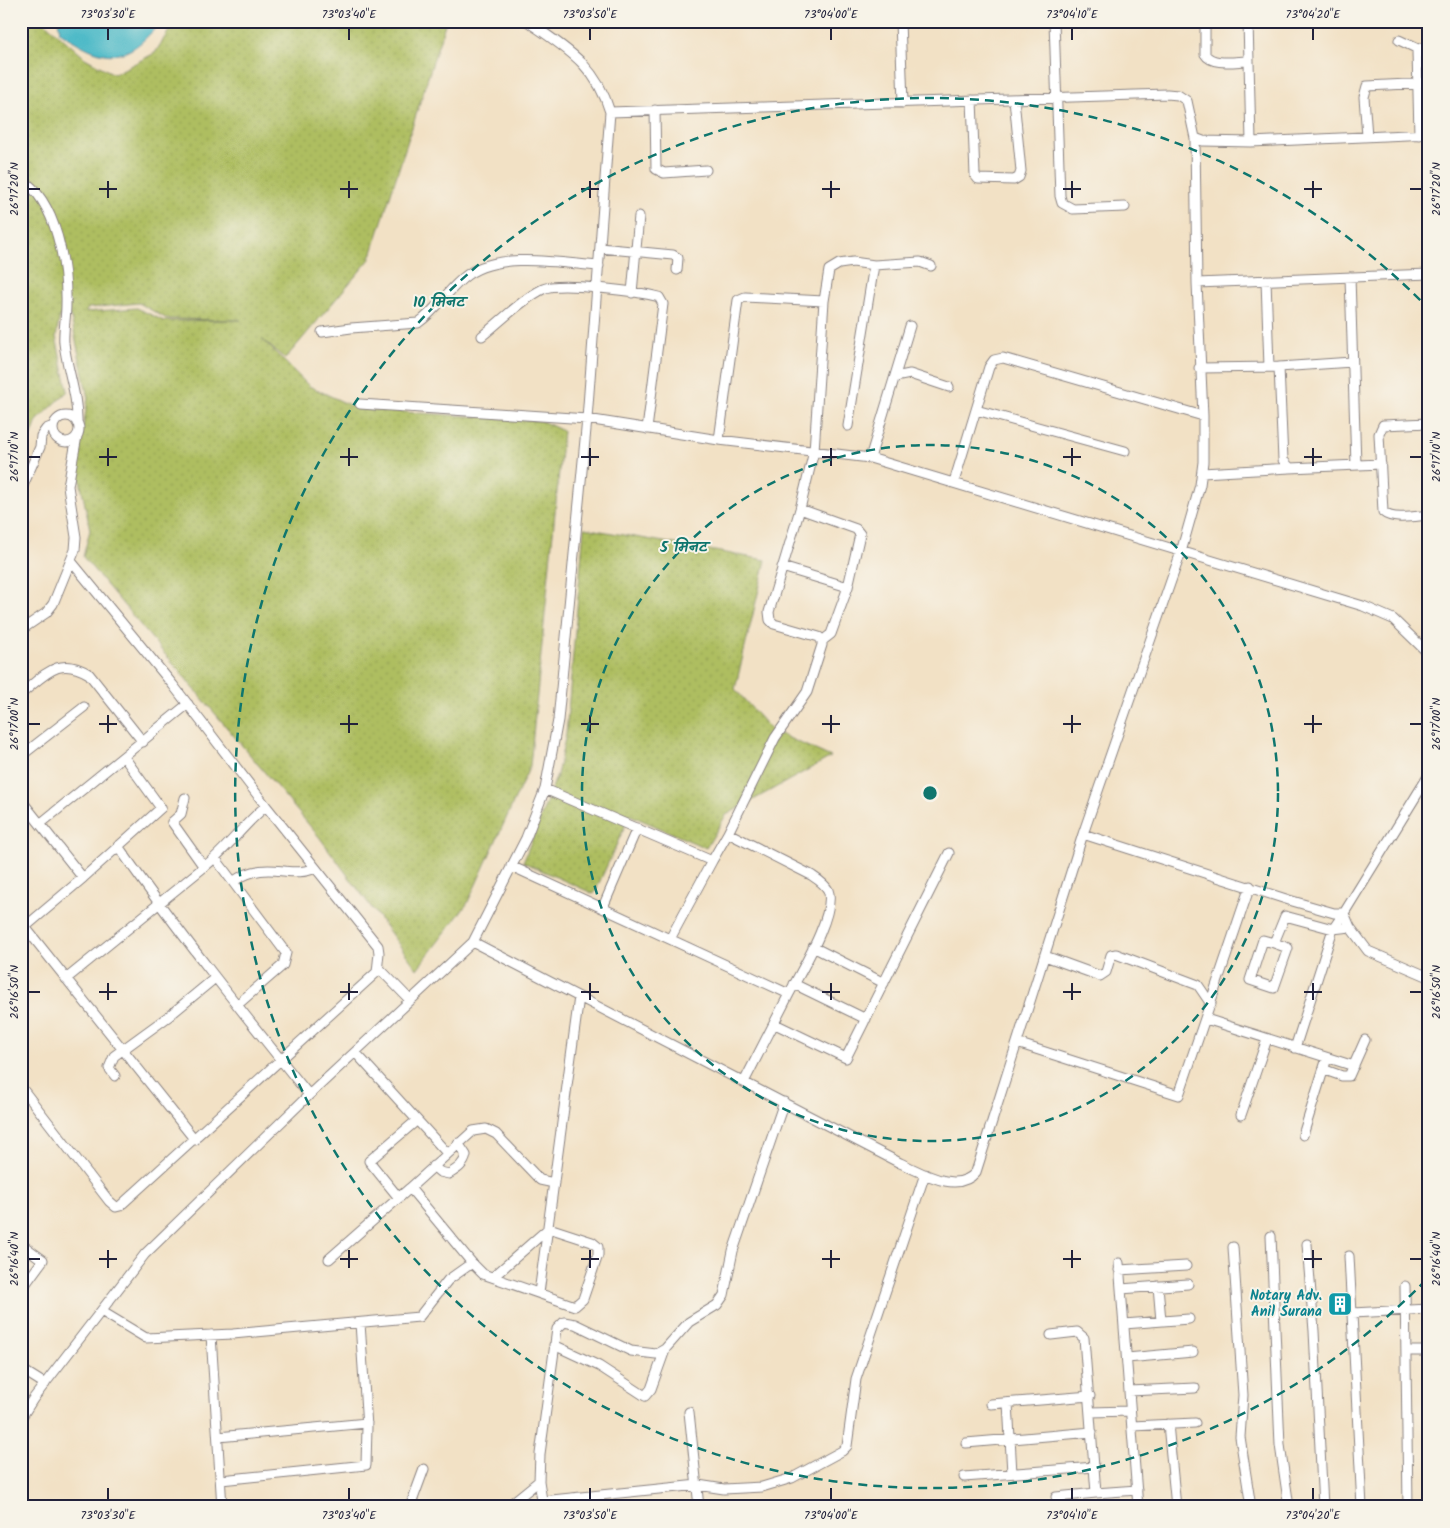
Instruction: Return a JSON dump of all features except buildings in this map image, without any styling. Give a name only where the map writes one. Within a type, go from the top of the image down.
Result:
[{"type":"street","points":[[21,23],[25,21]]},
{"type":"street","points":[[21,1418],[145,1254],[354,1052],[473,942],[526,838],[545,789],[558,720],[587,419],[610,112],[605,95],[580,58],[527,21]]},
{"type":"street","points":[[900,21],[903,103]]},
{"type":"street","points":[[1054,21],[1060,196],[1062,203],[1066,207],[1073,209],[1125,206]]},
{"type":"street","points":[[1205,21],[1205,54],[1208,59],[1214,61],[1249,61]]},
{"type":"street","points":[[1248,21],[1251,142]]},
{"type":"street","points":[[1399,40],[1418,49],[1429,48]]},
{"type":"street","points":[[1195,138],[1203,141],[1251,142],[1424,134],[1418,83],[1418,49]]},
{"type":"street","points":[[1366,136],[1364,97],[1366,86],[1429,83]]},
{"type":"street","points":[[473,942],[924,1174],[955,1183],[966,1181],[976,1172],[1083,834],[1181,552],[1202,473],[1203,416],[1199,368],[1195,138],[1187,101],[1178,95],[610,112]]},
{"type":"street","points":[[972,100],[976,175],[978,179],[1014,180],[1019,177],[1020,171],[1014,99]]},
{"type":"street","points":[[655,110],[656,169],[664,172],[706,170]]},
{"type":"street","points":[[21,179],[33,189],[48,212],[63,261],[66,299],[64,341],[77,409],[77,436],[68,491],[76,537],[71,561],[53,604],[46,613],[21,630]]},
{"type":"street","points":[[632,293],[639,216]]},
{"type":"street","points":[[600,248],[636,250],[676,256],[678,261],[677,270]]},
{"type":"street","points":[[322,332],[418,323],[466,276],[485,266],[504,261],[598,266]]},
{"type":"street","points":[[822,641],[819,637],[774,624],[770,620],[772,599],[800,509],[814,451],[824,301],[829,270],[835,266],[853,262],[874,265],[920,262],[931,266]]},
{"type":"street","points":[[848,426],[874,265]]},
{"type":"street","points":[[1197,283],[1429,274]]},
{"type":"street","points":[[1350,277],[1356,465]]},
{"type":"street","points":[[1266,280],[1283,460],[1290,468]]},
{"type":"street","points":[[482,336],[544,288],[552,286],[597,288],[659,297],[663,304],[648,429]]},
{"type":"street","points":[[719,440],[738,300],[745,297],[824,301]]},
{"type":"street","points":[[870,458],[910,326]]},
{"type":"street","points":[[954,482],[988,367],[994,360],[1003,358],[1203,416]]},
{"type":"street","points":[[1199,368],[1274,367],[1352,362]]},
{"type":"street","points":[[895,377],[910,374],[949,387]]},
{"type":"street","points":[[21,490],[40,447],[43,432],[53,426],[56,420],[62,416],[74,401]]},
{"type":"street","points":[[360,404],[587,419],[719,440],[870,458],[1380,612],[1407,630],[1429,654]]},
{"type":"street","points":[[976,410],[1125,451]]},
{"type":"street","points":[[62,416],[69,416],[77,422]]},
{"type":"street","points":[[1429,422],[1383,425],[1379,434],[1383,512],[1387,515],[1395,516],[1429,515]]},
{"type":"street","points":[[53,426],[56,438]]},
{"type":"street","points":[[66,442],[77,436]]},
{"type":"street","points":[[56,438],[66,442],[72,458]]},
{"type":"street","points":[[40,447],[56,438]]},
{"type":"street","points":[[1202,473],[1381,464]]},
{"type":"street","points":[[670,939],[728,833],[775,738],[807,692],[822,641],[831,634],[848,587],[860,534],[856,529],[800,509]]},
{"type":"street","points":[[21,1088],[109,1201],[116,1207],[120,1206],[374,977],[378,967],[378,946],[266,806],[188,704],[71,561]]},
{"type":"street","points":[[782,567],[848,587]]},
{"type":"street","points":[[21,694],[56,667],[71,665],[80,668],[89,674],[143,742]]},
{"type":"street","points":[[40,824],[188,704]]},
{"type":"street","points":[[21,756],[84,707]]},
{"type":"street","points":[[124,757],[204,867]]},
{"type":"street","points":[[1295,1048],[1333,928],[1429,775]]},
{"type":"street","points":[[545,789],[712,861]]},
{"type":"street","points":[[172,822],[181,814],[185,798]]},
{"type":"street","points":[[21,800],[83,878]]},
{"type":"street","points":[[66,979],[215,858],[240,829],[266,806]]},
{"type":"street","points":[[161,808],[83,878],[23,925],[195,1140]]},
{"type":"street","points":[[602,907],[637,828]]},
{"type":"street","points":[[728,833],[811,874],[822,883],[830,899],[826,915],[813,947],[744,1082]]},
{"type":"street","points":[[1083,834],[1289,900],[1344,913]]},
{"type":"street","points":[[118,846],[215,978],[309,1095]]},
{"type":"street","points":[[775,1024],[846,1058],[949,853]]},
{"type":"street","points":[[215,858],[286,953],[283,965],[237,1005]]},
{"type":"street","points":[[512,866],[789,994]]},
{"type":"street","points":[[234,881],[248,873],[261,869],[308,871],[315,868]]},
{"type":"street","points":[[1017,1043],[1179,1094],[1250,886]]},
{"type":"street","points":[[1274,943],[1289,900]]},
{"type":"street","points":[[1344,913],[1350,927],[1368,951],[1429,977]]},
{"type":"street","points":[[1285,916],[1333,928],[1350,927]]},
{"type":"street","points":[[1263,940],[1274,943],[1288,948],[1274,988],[1250,980],[1263,940]]},
{"type":"street","points":[[813,947],[884,983]]},
{"type":"street","points":[[1045,956],[1100,976],[1106,972],[1110,956],[1114,954],[1198,984],[1211,1004]]},
{"type":"street","points":[[378,967],[410,1000]]},
{"type":"street","points":[[115,1076],[109,1070],[109,1065],[114,1056],[169,1016],[215,978]]},
{"type":"street","points":[[794,984],[866,1019]]},
{"type":"street","points":[[539,1292],[579,997]]},
{"type":"street","points":[[1206,1019],[1354,1066]]},
{"type":"street","points":[[21,1023],[21,1028]]},
{"type":"street","points":[[1241,1115],[1266,1038]]},
{"type":"street","points":[[1325,1070],[1346,1076],[1350,1074],[1365,1040]]},
{"type":"street","points":[[354,1052],[447,1153]]},
{"type":"street","points":[[1303,1135],[1328,1058]]},
{"type":"street","points":[[784,1102],[733,1251],[724,1295],[713,1308],[685,1326],[665,1349],[656,1354],[631,1351],[569,1322],[560,1325],[554,1345],[539,1481],[543,1504],[698,1485],[738,1489],[776,1484],[812,1468],[842,1451],[847,1446],[856,1379],[924,1174]]},
{"type":"street","points":[[399,1198],[369,1161],[416,1121]]},
{"type":"street","points":[[329,1259],[473,1131],[486,1129],[496,1134],[540,1180],[554,1183]]},
{"type":"street","points":[[433,1166],[440,1172],[449,1174],[455,1171],[464,1162],[466,1155],[458,1143]]},
{"type":"street","points":[[410,1188],[472,1263],[484,1274],[539,1292],[571,1306],[579,1305],[584,1299],[598,1255],[596,1244],[549,1228]]},
{"type":"street","points":[[493,1277],[549,1228]]},
{"type":"street","points":[[1271,1236],[1280,1445],[1289,1507]]},
{"type":"street","points":[[21,1244],[43,1260],[21,1290]]},
{"type":"street","points":[[1307,1244],[1314,1331],[1323,1507]]},
{"type":"street","points":[[1233,1246],[1243,1395],[1240,1437],[1250,1507]]},
{"type":"street","points":[[1349,1256],[1362,1507]]},
{"type":"street","points":[[101,1311],[146,1338],[360,1324],[419,1317],[448,1280],[472,1263]]},
{"type":"street","points":[[1138,1507],[1119,1267],[1186,1266]]},
{"type":"street","points":[[1121,1289],[1188,1284]]},
{"type":"street","points":[[1158,1286],[1161,1321]]},
{"type":"street","points":[[1405,1286],[1408,1507]]},
{"type":"street","points":[[1352,1313],[1429,1308]]},
{"type":"street","points":[[1124,1324],[1189,1319]]},
{"type":"street","points":[[221,1480],[366,1465],[367,1423],[360,1324]]},
{"type":"street","points":[[1051,1334],[1077,1332],[1083,1335],[1090,1396],[1096,1493]]},
{"type":"street","points":[[211,1335],[222,1507]]},
{"type":"street","points":[[554,1345],[599,1366],[645,1396],[650,1392],[665,1349]]},
{"type":"street","points":[[1406,1351],[1429,1351]]},
{"type":"street","points":[[1127,1358],[1193,1352]]},
{"type":"street","points":[[21,1369],[45,1384]]},
{"type":"street","points":[[1129,1391],[1195,1388]]},
{"type":"street","points":[[991,1404],[1090,1396]]},
{"type":"street","points":[[1008,1403],[1012,1473]]},
{"type":"street","points":[[1091,1412],[1130,1411]]},
{"type":"street","points":[[689,1412],[699,1507]]},
{"type":"street","points":[[218,1437],[367,1423]]},
{"type":"street","points":[[1132,1426],[1195,1423]]},
{"type":"street","points":[[1168,1424],[1176,1507]]},
{"type":"street","points":[[966,1442],[1092,1432]]},
{"type":"street","points":[[964,1477],[1095,1467]]},
{"type":"street","points":[[410,1507],[424,1469]]},
{"type":"street","points":[[507,1507],[539,1481]]},
{"type":"street","points":[[1056,1496],[1137,1490]]},
{"type":"green space","points":[[35,21],[43,21],[85,58],[114,74],[155,53],[175,21],[446,21],[370,259],[285,359],[262,339],[309,386],[358,409],[542,421],[563,431],[530,766],[467,904],[417,969],[320,838],[83,557],[90,530],[77,465],[88,398],[71,317],[60,315],[56,337],[68,391],[37,421],[21,465],[21,27]],"holes":[[[139,303],[167,319],[241,320],[164,321],[137,308],[85,312],[89,308]]]},
{"type":"green space","points":[[584,528],[766,560],[735,689],[771,730],[831,757],[726,815],[706,848],[630,815],[594,894],[523,862],[557,775],[566,734]]},
{"type":"water","points":[[58,21],[161,21],[137,46],[114,55],[102,54],[76,42],[60,32]]},
{"type":"place","name":"Notary Adv. Anil Surana","points":[[1340,1304]]}]
